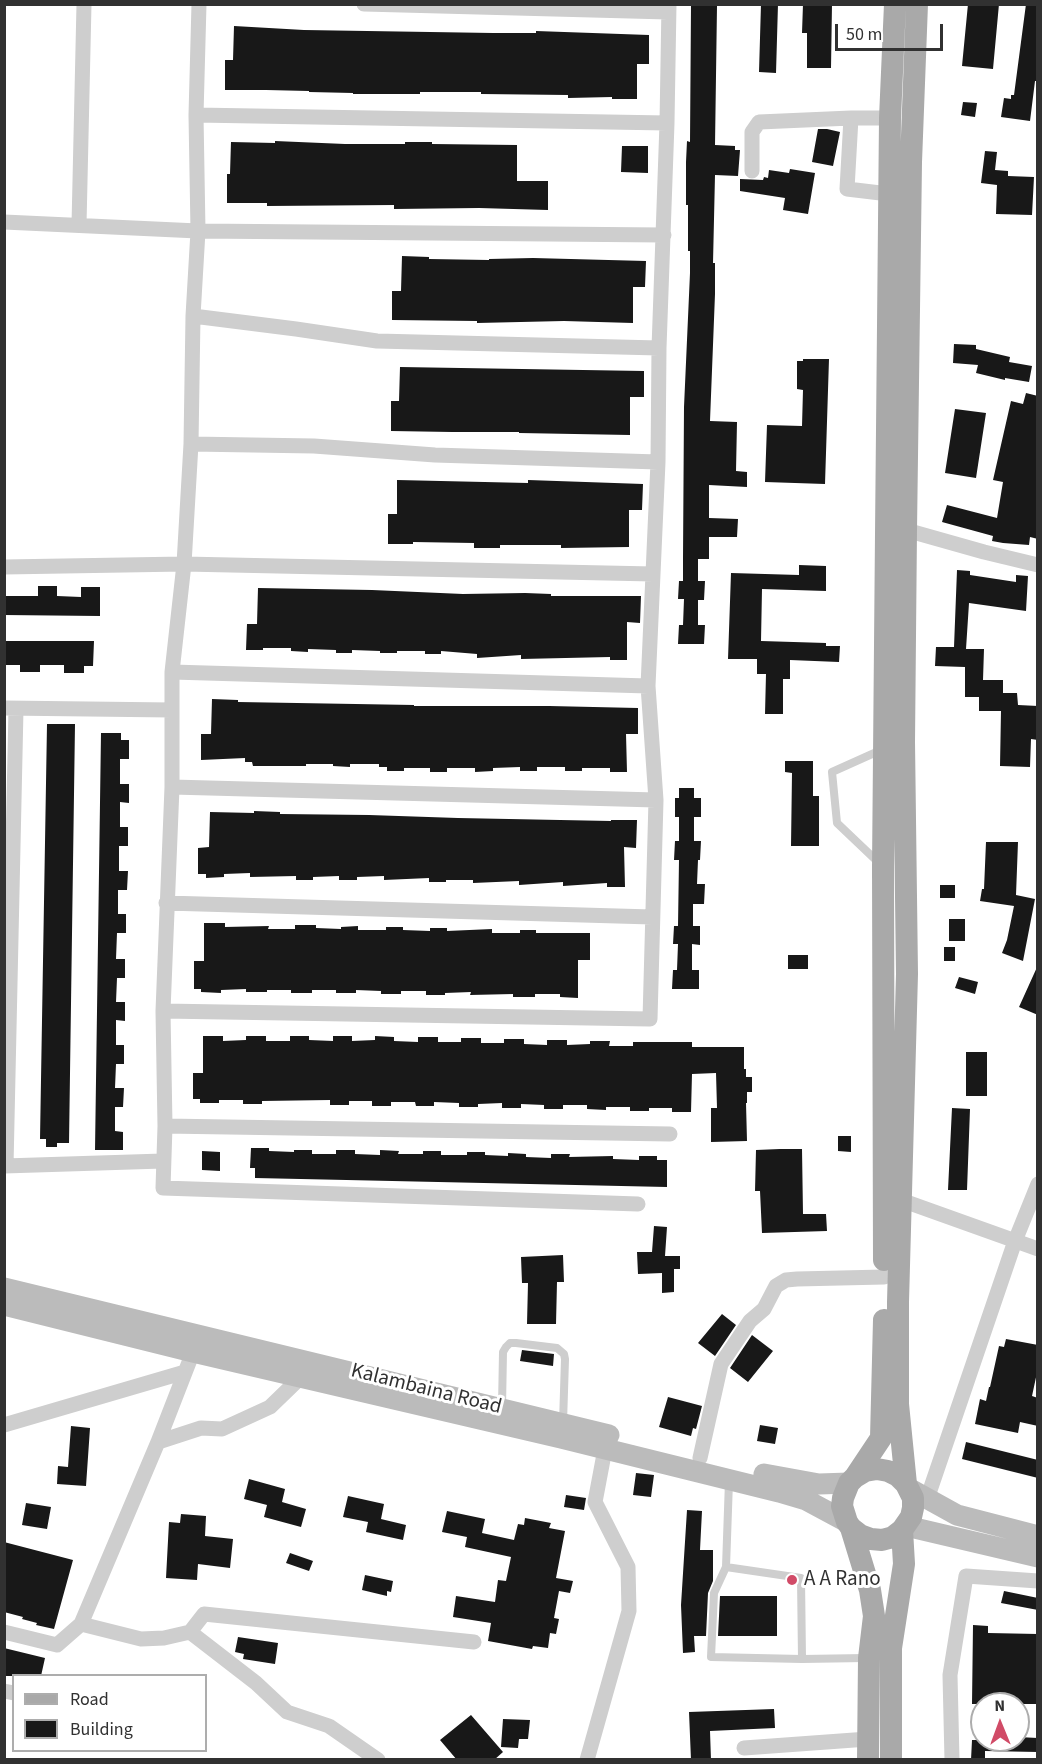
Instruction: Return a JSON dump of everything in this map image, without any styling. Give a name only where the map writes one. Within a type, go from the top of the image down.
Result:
[{"type":"main road","points":[[868,1749],[869,1658],[874,1616],[870,1590],[844,1514],[843,1498],[852,1480],[881,1438],[884,1278],[883,867],[889,194],[895,4]]},
{"type":"main road","points":[[849,1525],[860,1535],[871,1539],[882,1540],[893,1537],[904,1528],[911,1517],[914,1491],[898,1404],[898,1302],[907,974],[904,742],[906,530],[911,162],[917,4]]},
{"type":"main road","name":"Kalambaina Road","points":[[4,1288],[563,1422],[783,1479],[819,1484],[852,1480]]},
{"type":"main road","name":"Kalambaina Road","points":[[4,1305],[779,1492],[806,1500],[849,1525]]},
{"type":"main road","points":[[852,1480],[865,1471],[877,1469],[888,1471],[898,1476],[914,1491],[957,1515],[1038,1536]]},
{"type":"main road","points":[[904,1528],[1038,1557]]},
{"type":"main road","points":[[891,1760],[891,1648],[904,1564],[904,1528]]},
{"type":"street","points":[[79,225],[84,4]]},
{"type":"street","points":[[200,4],[196,115],[198,231],[193,316],[190,444],[184,564],[172,672],[172,787],[166,903],[164,1011],[163,1188],[638,1204]]},
{"type":"street","points":[[164,1011],[650,1019],[656,800],[648,686],[658,462],[669,8],[364,4]]},
{"type":"street","points":[[196,115],[668,123]]},
{"type":"street","points":[[851,118],[847,189],[889,194]]},
{"type":"street","points":[[752,171],[752,132],[759,122],[890,118]]},
{"type":"street","points":[[4,222],[198,231],[664,235]]},
{"type":"street","points":[[193,316],[377,341],[659,348]]},
{"type":"street","points":[[190,444],[314,446],[435,455],[658,462]]},
{"type":"street","points":[[906,530],[1038,565]]},
{"type":"street","points":[[4,567],[184,564],[653,574]]},
{"type":"street","points":[[172,672],[648,686]]},
{"type":"street","points":[[163,1161],[5,1166],[10,709],[172,710]]},
{"type":"street","points":[[172,787],[656,800]]},
{"type":"street","points":[[166,903],[652,917]]},
{"type":"street","points":[[165,1126],[670,1134]]},
{"type":"street","points":[[914,1491],[1038,1184]]},
{"type":"street","points":[[901,1200],[1038,1249]]},
{"type":"street","points":[[700,1458],[721,1364],[750,1321],[764,1309],[776,1286],[786,1280],[797,1279],[884,1278]]},
{"type":"street","points":[[4,1632],[57,1646],[81,1624],[158,1442],[193,1352]]},
{"type":"street","points":[[4,1425],[185,1372]]},
{"type":"street","points":[[158,1442],[201,1428],[222,1429],[270,1407],[301,1377]]},
{"type":"street","points":[[587,1760],[629,1611],[628,1567],[595,1502],[605,1449]]},
{"type":"street","points":[[952,1760],[950,1675],[966,1576],[1038,1581]]},
{"type":"street","points":[[81,1624],[141,1639],[164,1638],[190,1632],[204,1614],[474,1642]]},
{"type":"street","points":[[190,1632],[256,1683],[287,1712],[329,1726],[378,1760]]},
{"type":"street","points":[[744,1748],[868,1749]]},
{"type":"lane","points":[[883,867],[837,823],[832,772],[885,748]]},
{"type":"lane","points":[[502,1408],[503,1352],[506,1347],[510,1343],[516,1343],[557,1348],[566,1359],[563,1422]]},
{"type":"lane","points":[[729,1480],[726,1567],[714,1593],[711,1657],[869,1658]]},
{"type":"lane","points":[[726,1567],[801,1578],[801,1659]]},
{"type":"building","points":[[761,4],[778,4],[776,73],[759,72]]},
{"type":"building","points":[[803,4],[832,4],[831,68],[807,68],[807,33],[802,33]]},
{"type":"building","points":[[968,4],[999,4],[993,69],[962,66]]},
{"type":"building","points":[[1026,4],[1038,4],[1036,65],[1038,66],[1038,81],[1035,81],[1030,121],[1001,117],[1004,98],[1011,99],[1011,95],[1014,95]]},
{"type":"building","points":[[691,6],[717,6],[715,145],[735,146],[735,150],[740,150],[738,176],[715,175],[713,263],[715,263],[715,294],[710,421],[737,422],[736,471],[747,472],[747,487],[709,485],[709,518],[738,519],[737,537],[709,537],[709,559],[698,559],[698,581],[705,581],[704,600],[698,600],[698,625],[705,625],[704,644],[678,644],[679,625],[683,625],[684,599],[678,599],[679,581],[683,581],[684,407],[690,273],[686,162],[687,141],[690,142]]},
{"type":"building","points":[[234,26],[304,30],[493,33],[536,33],[536,31],[649,35],[649,64],[637,64],[637,99],[568,98],[568,95],[481,94],[481,92],[353,94],[225,90],[225,60],[233,60]]},
{"type":"building","points":[[963,102],[977,103],[975,117],[961,115]]},
{"type":"building","points":[[818,129],[840,132],[833,166],[812,162]]},
{"type":"building","points":[[275,141],[345,144],[432,142],[432,144],[517,145],[517,181],[548,181],[548,210],[394,209],[394,205],[267,206],[267,203],[227,203],[227,174],[230,174],[231,142],[275,143]]},
{"type":"building","points":[[622,146],[648,146],[648,173],[621,172]]},
{"type":"building","points":[[985,151],[997,152],[995,170],[1008,171],[1008,176],[1034,177],[1032,215],[996,214],[997,185],[981,183]]},
{"type":"building","points":[[790,169],[815,173],[808,214],[783,210],[785,198],[740,191],[740,179],[763,180],[764,177],[768,178],[769,170],[789,173]]},
{"type":"building","points":[[402,256],[429,257],[429,259],[533,258],[646,261],[645,287],[633,287],[633,323],[564,321],[477,323],[477,321],[392,320],[392,291],[401,291]]},
{"type":"building","points":[[954,344],[976,345],[976,349],[1010,357],[1009,362],[1032,366],[1029,382],[1005,378],[1005,380],[976,373],[978,365],[953,363]]},
{"type":"building","points":[[803,359],[829,359],[825,484],[765,482],[767,425],[802,426],[803,390],[797,389],[797,361],[803,361]]},
{"type":"building","points":[[400,367],[644,371],[644,397],[630,397],[630,435],[391,431],[391,401],[399,401]]},
{"type":"building","points":[[1026,393],[1038,396],[1038,539],[1030,537],[1029,545],[1003,543],[992,541],[993,536],[942,522],[947,505],[997,518],[1003,482],[993,480],[1011,401],[1023,404]]},
{"type":"building","points":[[955,409],[986,413],[976,478],[945,473]]},
{"type":"building","points":[[397,480],[528,483],[528,480],[643,484],[642,510],[629,510],[629,547],[561,548],[561,545],[500,545],[500,548],[474,548],[474,543],[388,544],[388,514],[397,514]]},
{"type":"building","points":[[799,565],[826,566],[826,591],[762,589],[761,641],[826,643],[826,646],[840,646],[839,662],[790,660],[790,679],[783,679],[783,714],[765,714],[766,674],[757,674],[757,659],[728,659],[731,573],[799,575]]},
{"type":"building","points":[[957,570],[970,571],[970,575],[1016,582],[1016,575],[1028,576],[1026,611],[969,603],[966,649],[984,649],[983,680],[1003,680],[1003,693],[1017,693],[1018,705],[1038,706],[1038,740],[1031,739],[1030,767],[1000,766],[1001,711],[979,711],[979,697],[965,697],[965,667],[935,666],[936,647],[954,647]]},
{"type":"building","points":[[38,586],[57,586],[57,596],[81,597],[81,587],[100,587],[100,616],[4,615],[4,596],[38,596]]},
{"type":"building","points":[[258,588],[463,594],[525,593],[551,594],[551,596],[641,596],[640,623],[627,622],[627,660],[610,660],[610,657],[521,659],[521,655],[477,658],[477,654],[441,651],[441,654],[425,654],[425,651],[380,653],[380,651],[352,650],[352,653],[336,653],[336,650],[308,649],[308,652],[291,651],[291,648],[246,650],[247,624],[257,624]]},
{"type":"building","points":[[4,641],[94,641],[93,666],[84,666],[84,673],[64,673],[64,665],[40,665],[40,672],[20,672],[20,665],[4,665]]},
{"type":"building","points":[[212,699],[238,700],[238,702],[414,706],[638,708],[638,734],[626,734],[627,772],[610,772],[610,768],[582,768],[582,771],[565,771],[565,767],[537,767],[537,771],[520,771],[520,767],[493,768],[493,771],[475,772],[475,768],[447,768],[447,772],[430,772],[430,768],[404,768],[404,771],[387,771],[387,767],[379,767],[379,764],[350,764],[350,767],[333,766],[333,764],[253,766],[252,762],[245,762],[245,758],[201,760],[201,734],[211,734]]},
{"type":"building","points":[[47,724],[75,724],[69,1143],[57,1143],[57,1147],[46,1147],[46,1139],[40,1139]]},
{"type":"building","points":[[101,733],[121,733],[121,740],[129,740],[129,759],[120,759],[120,784],[129,784],[129,803],[120,802],[120,827],[128,827],[128,846],[119,846],[119,871],[128,871],[127,890],[118,890],[118,914],[126,914],[126,933],[117,933],[116,959],[125,959],[125,978],[117,978],[116,1002],[125,1002],[125,1021],[116,1020],[116,1045],[124,1045],[124,1064],[116,1064],[115,1088],[124,1088],[123,1107],[115,1107],[115,1131],[123,1132],[123,1150],[95,1150]]},
{"type":"building","points":[[785,761],[813,761],[813,796],[819,796],[819,846],[791,846],[792,773],[785,772]]},
{"type":"building","points":[[679,788],[694,788],[694,798],[701,798],[701,817],[694,817],[694,841],[701,841],[697,884],[705,884],[704,904],[693,904],[693,926],[700,926],[700,945],[692,944],[692,970],[699,970],[699,989],[672,989],[673,970],[677,970],[678,944],[673,944],[674,926],[678,926],[679,860],[674,860],[675,841],[679,841],[679,817],[675,817],[675,798],[679,798]]},
{"type":"building","points":[[254,811],[280,812],[280,814],[637,820],[636,848],[624,847],[625,887],[607,887],[607,883],[563,886],[563,882],[519,885],[519,881],[473,883],[473,880],[429,882],[429,878],[384,880],[384,876],[357,877],[357,880],[339,880],[339,876],[296,880],[296,876],[250,877],[250,873],[224,874],[224,877],[206,878],[206,874],[198,874],[198,848],[209,847],[210,812],[254,813]]},
{"type":"building","points":[[986,842],[1018,842],[1016,895],[1035,899],[1023,961],[1002,953],[1014,906],[980,901],[982,889],[984,889]]},
{"type":"building","points":[[940,885],[955,885],[955,898],[940,898]]},
{"type":"building","points":[[949,919],[965,919],[965,941],[949,941]]},
{"type":"building","points":[[204,923],[225,923],[225,927],[269,926],[268,929],[295,929],[295,925],[316,925],[316,928],[341,929],[341,927],[358,926],[358,930],[386,930],[386,927],[403,927],[403,930],[430,931],[430,928],[447,928],[447,931],[492,929],[492,933],[520,933],[520,930],[536,930],[536,933],[590,933],[590,960],[578,960],[578,998],[560,997],[560,994],[535,994],[535,997],[513,997],[513,994],[470,995],[471,992],[426,995],[426,991],[401,991],[401,994],[356,990],[356,993],[336,993],[336,990],[312,990],[312,993],[291,993],[291,990],[246,992],[246,989],[221,990],[221,993],[201,992],[201,989],[194,989],[194,961],[204,961]]},
{"type":"building","points":[[944,947],[955,947],[955,961],[944,961]]},
{"type":"building","points":[[788,955],[808,955],[808,969],[788,969]]},
{"type":"building","points":[[1038,965],[1038,1015],[1019,1007]]},
{"type":"building","points":[[959,977],[978,982],[975,994],[955,988]]},
{"type":"building","points":[[203,1036],[223,1036],[223,1041],[246,1040],[246,1036],[266,1036],[266,1041],[290,1041],[290,1036],[309,1036],[309,1040],[333,1041],[333,1036],[352,1036],[352,1041],[375,1040],[375,1036],[394,1037],[394,1041],[418,1042],[418,1037],[438,1037],[438,1042],[461,1042],[461,1038],[481,1038],[481,1043],[504,1043],[504,1039],[524,1039],[524,1044],[547,1045],[547,1040],[567,1040],[567,1045],[590,1044],[590,1041],[610,1041],[609,1046],[633,1046],[633,1042],[692,1042],[692,1047],[744,1047],[746,1077],[752,1077],[752,1092],[747,1092],[746,1103],[747,1141],[711,1142],[711,1108],[717,1108],[716,1073],[692,1074],[691,1112],[672,1112],[672,1108],[649,1108],[649,1111],[630,1111],[630,1107],[606,1107],[606,1110],[587,1109],[587,1105],[563,1105],[563,1109],[544,1109],[544,1105],[521,1104],[521,1108],[502,1108],[502,1103],[459,1107],[459,1103],[434,1102],[434,1106],[416,1106],[415,1102],[391,1102],[391,1106],[372,1106],[372,1101],[349,1101],[349,1105],[330,1105],[330,1100],[262,1101],[262,1104],[243,1104],[243,1100],[219,1100],[219,1103],[200,1103],[200,1099],[193,1099],[193,1073],[203,1073]]},
{"type":"building","points":[[966,1052],[987,1052],[987,1096],[966,1096]]},
{"type":"building","points":[[952,1108],[970,1109],[967,1190],[948,1190]]},
{"type":"building","points":[[838,1136],[851,1136],[851,1152],[838,1151]]},
{"type":"building","points":[[251,1148],[294,1152],[294,1150],[312,1150],[312,1154],[336,1154],[336,1150],[355,1150],[355,1154],[380,1155],[380,1150],[399,1151],[398,1154],[441,1151],[441,1155],[467,1155],[467,1152],[485,1152],[485,1155],[508,1156],[508,1153],[526,1154],[526,1157],[551,1158],[551,1154],[570,1154],[569,1157],[613,1156],[613,1159],[639,1160],[639,1156],[657,1156],[657,1160],[667,1160],[667,1187],[255,1178],[255,1168],[250,1168]]},
{"type":"building","points":[[802,1149],[803,1214],[826,1214],[827,1231],[762,1233],[760,1191],[755,1191],[756,1150]]},
{"type":"building","points":[[202,1151],[220,1152],[220,1171],[202,1170]]},
{"type":"building","points":[[654,1226],[667,1227],[665,1256],[680,1256],[680,1269],[674,1269],[674,1292],[662,1293],[662,1273],[638,1274],[637,1252],[652,1252]]},
{"type":"building","points":[[563,1255],[564,1282],[557,1282],[556,1324],[527,1324],[528,1283],[522,1283],[521,1257]]},
{"type":"building","points":[[722,1314],[736,1325],[715,1356],[698,1343]]},
{"type":"building","points":[[752,1335],[773,1351],[748,1382],[730,1368]]},
{"type":"building","points":[[1006,1339],[1038,1345],[1038,1368],[1032,1396],[1038,1398],[1038,1426],[1020,1422],[1018,1433],[975,1424],[980,1399],[986,1401],[999,1346],[1004,1347]]},
{"type":"building","points":[[522,1350],[554,1354],[553,1366],[520,1361]]},
{"type":"building","points":[[668,1397],[702,1406],[696,1429],[693,1428],[691,1436],[659,1427]]},
{"type":"building","points":[[760,1425],[778,1428],[775,1444],[757,1441]]},
{"type":"building","points":[[71,1426],[90,1428],[86,1486],[57,1484],[58,1466],[68,1467]]},
{"type":"building","points":[[966,1442],[1038,1460],[1038,1478],[962,1459]]},
{"type":"building","points":[[636,1473],[654,1475],[651,1497],[633,1495]]},
{"type":"building","points":[[249,1479],[285,1489],[282,1502],[306,1509],[301,1527],[264,1517],[267,1505],[244,1499]]},
{"type":"building","points":[[566,1495],[586,1498],[584,1510],[564,1507]]},
{"type":"building","points":[[348,1496],[384,1504],[381,1519],[406,1525],[403,1540],[366,1532],[368,1522],[343,1517]]},
{"type":"building","points":[[26,1503],[51,1507],[47,1529],[22,1525]]},
{"type":"building","points":[[687,1510],[702,1511],[700,1550],[713,1550],[713,1581],[708,1593],[706,1636],[694,1636],[695,1652],[683,1653],[681,1605]]},
{"type":"building","points":[[447,1511],[485,1519],[482,1533],[514,1540],[518,1524],[524,1525],[525,1518],[551,1523],[549,1528],[565,1531],[556,1578],[573,1581],[570,1593],[559,1591],[554,1618],[559,1619],[556,1634],[550,1633],[548,1648],[533,1646],[532,1649],[488,1641],[491,1623],[453,1617],[456,1596],[495,1602],[498,1580],[506,1581],[511,1557],[465,1547],[467,1537],[442,1532]]},
{"type":"building","points":[[181,1514],[206,1516],[205,1536],[233,1539],[230,1568],[198,1564],[197,1580],[166,1578],[169,1522],[180,1523]]},
{"type":"building","points":[[4,1542],[73,1560],[54,1629],[36,1625],[37,1623],[22,1619],[23,1617],[4,1612]]},
{"type":"building","points":[[290,1553],[313,1561],[309,1571],[286,1563]]},
{"type":"building","points":[[365,1575],[393,1581],[391,1592],[387,1591],[387,1596],[362,1590]]},
{"type":"building","points":[[1004,1591],[1038,1598],[1038,1610],[1001,1603]]},
{"type":"building","points":[[720,1596],[777,1596],[777,1636],[718,1636]]},
{"type":"building","points":[[973,1625],[988,1626],[988,1633],[1038,1634],[1038,1704],[1030,1704],[1030,1692],[972,1692]]},
{"type":"building","points":[[238,1637],[278,1643],[275,1664],[243,1659],[244,1654],[235,1652]]},
{"type":"building","points":[[4,1648],[45,1658],[41,1674],[4,1676]]},
{"type":"building","points":[[774,1709],[775,1728],[710,1731],[711,1760],[691,1760],[689,1712]]},
{"type":"building","points":[[471,1715],[503,1752],[494,1760],[457,1760],[440,1740]]},
{"type":"building","points":[[503,1719],[530,1720],[528,1739],[519,1739],[518,1748],[501,1747]]},
{"type":"building","points":[[1030,1738],[1038,1738],[1038,1752],[1030,1752]]},
{"type":"building","points":[[971,1752],[985,1752],[985,1760],[971,1760]]},
{"type":"place","name":"A A Rano","points":[[792,1580]]}]
